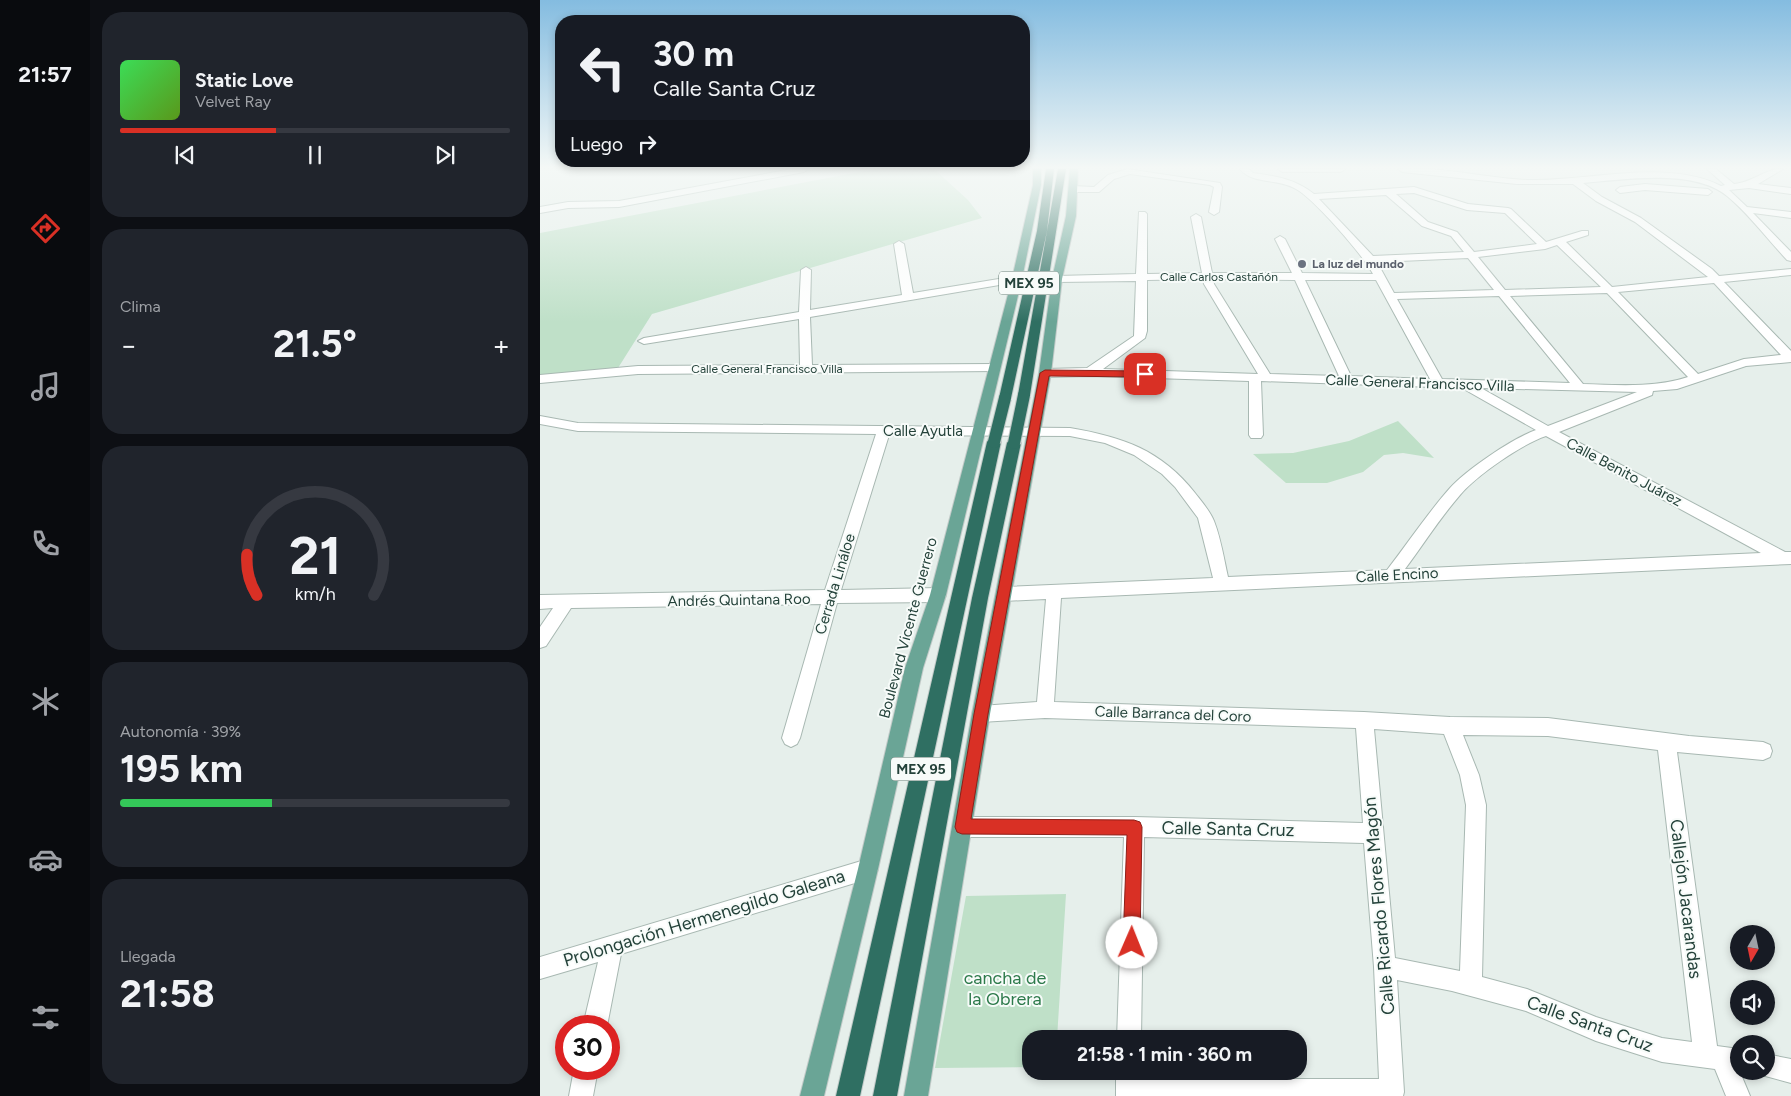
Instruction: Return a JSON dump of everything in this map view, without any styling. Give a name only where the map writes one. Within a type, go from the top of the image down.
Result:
[{"type":"highway","name":"MEX 95","points":[[848,1096],[1044,220]]},
{"type":"highway","name":"MEX 95","points":[[885,1096],[978,607],[1024,395],[1054,220]]},
{"type":"main road","name":"Boulevard Vicente Guerrero","points":[[812,1096],[868,868],[914,668],[938,595],[1017,279],[1030,220]]},
{"type":"main road","points":[[916,1096],[981,714],[1045,373],[1058,279],[1069,220]]},
{"type":"street","points":[[1090,372],[1138,338],[1143,323],[1142,220]]},
{"type":"street","points":[[1197,220],[1207,276],[1214,293],[1261,378],[1256,434]]},
{"type":"street","points":[[1334,220],[1370,259],[1438,383]]},
{"type":"street","points":[[1421,220],[1425,224],[1454,234],[1580,388]]},
{"type":"street","points":[[1518,220],[1545,246]]},
{"type":"street","points":[[1638,220],[1708,271],[1791,358]]},
{"type":"street","points":[[1755,220],[1791,258]]},
{"type":"street","points":[[1370,259],[1545,246],[1585,233]]},
{"type":"street","points":[[1280,240],[1347,380]]},
{"type":"street","points":[[1561,242],[1696,379]]},
{"type":"street","points":[[898,244],[908,296]]},
{"type":"street","points":[[806,270],[804,314],[806,369]]},
{"type":"street","points":[[1391,296],[1610,290],[1791,272]]},
{"type":"street","name":"Calle Carlos Castañón","points":[[1058,279],[1207,276],[1381,277]]},
{"type":"street","points":[[644,341],[1017,279]]},
{"type":"street","name":"Calle General Francisco Villa","points":[[1045,373],[1090,372],[1625,389],[1677,385],[1744,363],[1791,358]]},
{"type":"street","name":"Calle General Francisco Villa","points":[[540,379],[638,370],[994,368]]},
{"type":"street","name":"Calle Benito Juárez","points":[[1464,384],[1546,431],[1788,559]]},
{"type":"street","points":[[1392,575],[1456,490],[1497,457],[1529,437],[1666,386]]},
{"type":"street","name":"Calle Ayutla","points":[[540,420],[578,427],[884,431],[978,430],[1070,432],[1101,436],[1127,444],[1157,461],[1183,486],[1208,522],[1222,584]]},
{"type":"street","name":"Cerrada Lináloe","points":[[791,738],[830,599],[884,431]]},
{"type":"street","name":"Calle Encino","points":[[1004,594],[1392,575],[1788,559]]},
{"type":"street","points":[[1045,710],[1054,592]]},
{"type":"street","name":"Andrés Quintana Roo","points":[[540,602],[830,599],[938,595]]},
{"type":"street","points":[[540,640],[567,601]]},
{"type":"street","name":"Calle Barranca del Coro","points":[[981,714],[1045,710],[1364,720],[1450,726],[1548,727],[1666,742],[1763,751]]},
{"type":"street","name":"Calle Ricardo Flores Magón","points":[[1364,720],[1395,1094]]},
{"type":"street","points":[[1450,726],[1464,756],[1472,781],[1476,806],[1471,985]]},
{"type":"street","name":"Callejón Jacarandas","points":[[1666,742],[1722,1058],[1738,1096]]},
{"type":"street","name":"Calle Santa Cruz","points":[[962,827],[1134,827],[1373,833]]},
{"type":"street","points":[[1129,1030],[1134,827]]},
{"type":"street","name":"Prolongación Hermenegildo Galeana","points":[[540,968],[868,868]]},
{"type":"street","points":[[597,1015],[612,947]]},
{"type":"street","name":"Calle Santa Cruz","points":[[1385,966],[1471,985],[1527,1000],[1596,1029],[1662,1050],[1722,1058]]},
{"type":"street","points":[[1775,1068],[1791,1071]]},
{"type":"street","points":[[581,1096],[584,1080]]},
{"type":"street","points":[[1128,1086],[1395,1094]]},
{"type":"green space","points":[[607,220],[975,220],[652,314],[618,368],[540,377],[540,233]]},
{"type":"green space","points":[[1398,421],[1434,458],[1403,453],[1384,455],[1363,472],[1327,483],[1286,483],[1253,454],[1293,453],[1349,441]]},
{"type":"green space","name":"cancha de la Obrera","points":[[1066,894],[1058,1030],[1022,1030],[1022,1067],[935,1068],[966,896]]},
{"type":"place","name":"La luz del mundo","points":[[1302,264]]},
{"type":"route","points":[[1132,943],[1134,827],[962,827],[981,714],[1045,373],[1145,374]]}]
